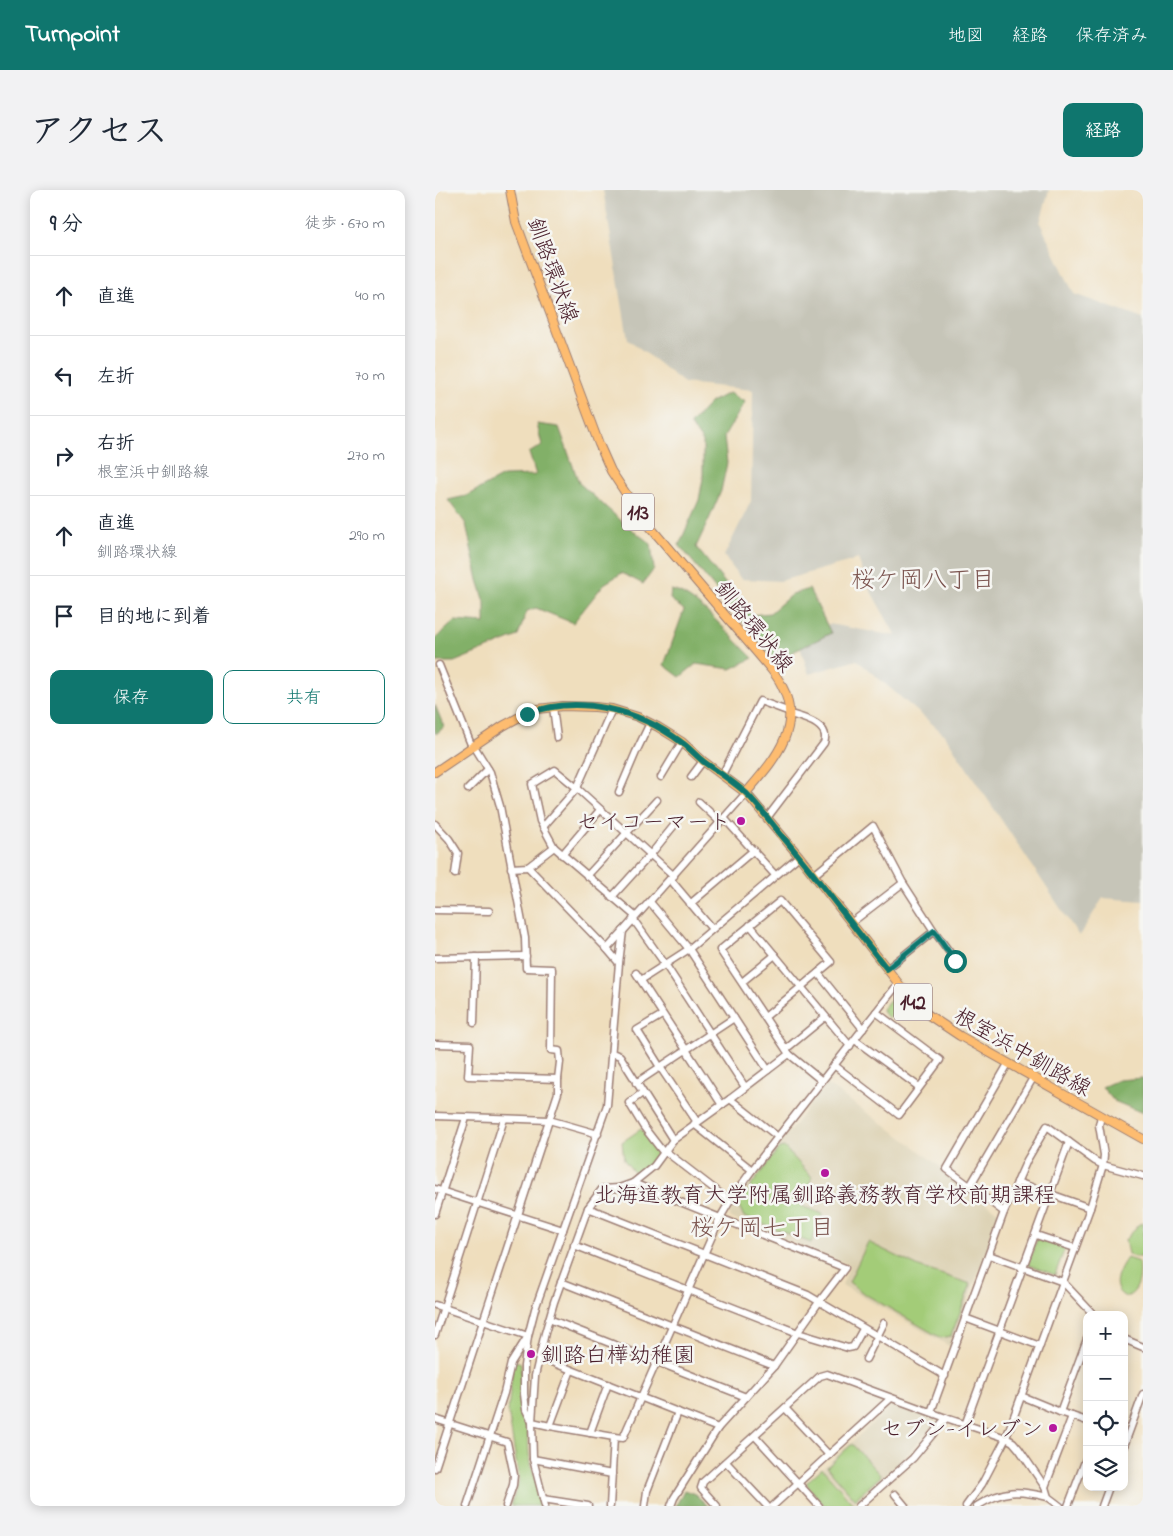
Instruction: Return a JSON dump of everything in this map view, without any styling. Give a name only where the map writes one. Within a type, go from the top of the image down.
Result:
[{"type":"main road","name":"釧路環状線","points":[[510,190],[516,222],[599,444],[611,471],[645,521],[781,683],[788,701],[790,713],[787,733],[780,750],[746,793]]},
{"type":"main road","points":[[435,772],[503,726],[523,715],[538,709],[553,707],[595,706],[638,717],[650,723],[682,742],[703,761],[746,793]]},
{"type":"main road","name":"根室浜中釧路線","points":[[746,793],[799,856],[898,984],[927,1014],[1008,1064],[1143,1138]]},
{"type":"street","points":[[435,1468],[558,1094],[560,1062],[559,1051],[551,1050],[552,969],[526,968],[525,938],[500,806],[488,769],[473,746],[439,665]]},
{"type":"street","points":[[722,774],[760,701],[819,726],[825,732],[824,743],[767,818]]},
{"type":"street","points":[[553,707],[557,738]]},
{"type":"street","points":[[543,827],[577,788],[612,709]]},
{"type":"street","points":[[619,792],[650,723]]},
{"type":"street","points":[[661,777],[682,742]]},
{"type":"street","points":[[691,777],[703,761]]},
{"type":"street","points":[[468,789],[488,769]]},
{"type":"street","points":[[712,929],[690,904],[672,877],[651,854],[555,770],[532,784],[540,821],[554,846],[562,855],[612,896],[634,918],[745,1087]]},
{"type":"street","points":[[607,949],[746,793]]},
{"type":"street","points":[[587,876],[657,800]]},
{"type":"street","points":[[699,802],[722,820],[753,850],[775,876]]},
{"type":"street","points":[[562,855],[600,810]]},
{"type":"street","points":[[612,896],[651,854],[676,823]]},
{"type":"street","points":[[435,824],[449,839],[458,853],[455,874]]},
{"type":"street","points":[[814,875],[873,826],[903,883],[955,961]]},
{"type":"street","points":[[511,868],[528,867],[554,846]]},
{"type":"street","points":[[690,904],[753,850]]},
{"type":"street","points":[[641,980],[689,949],[799,856]]},
{"type":"street","points":[[528,867],[619,963]]},
{"type":"street","points":[[851,923],[903,883]]},
{"type":"street","points":[[765,1016],[831,962],[779,901],[720,950],[787,1051],[821,1081]]},
{"type":"street","points":[[650,902],[689,949],[768,1070]]},
{"type":"street","points":[[435,910],[489,911]]},
{"type":"street","points":[[750,926],[850,1046]]},
{"type":"street","points":[[532,1422],[526,1410],[524,1394],[524,1366],[528,1336],[535,1309],[607,1105],[623,931]]},
{"type":"street","points":[[887,969],[934,931]]},
{"type":"street","points":[[742,982],[775,955]]},
{"type":"street","points":[[435,958],[526,956]]},
{"type":"street","points":[[474,1023],[476,957]]},
{"type":"street","points":[[636,973],[722,1105]]},
{"type":"street","points":[[818,973],[863,1030]]},
{"type":"street","points":[[532,1422],[623,1438],[729,1201],[898,984]]},
{"type":"street","points":[[834,1066],[899,1115],[940,1060],[876,1012]]},
{"type":"street","points":[[662,1015],[637,1030],[696,1123],[752,1170]]},
{"type":"street","points":[[588,1506],[544,1502],[533,1460],[532,1422],[535,1376],[539,1357],[561,1282],[588,1208],[602,1189],[619,1188],[633,1183],[654,1166],[673,1140],[768,1070],[825,1017]]},
{"type":"street","points":[[636,1083],[734,1018]]},
{"type":"street","points":[[855,1040],[919,1087]]},
{"type":"street","points":[[435,1044],[470,1045],[469,1076],[558,1079]]},
{"type":"street","points":[[612,1053],[620,1056],[673,1140]]},
{"type":"street","points":[[1004,1212],[947,1169],[1008,1064]]},
{"type":"street","points":[[970,1186],[1033,1078]]},
{"type":"street","points":[[642,1093],[629,1103],[643,1126],[664,1152],[729,1201]]},
{"type":"street","points":[[730,1099],[778,1137]]},
{"type":"street","points":[[435,1116],[549,1120],[598,1134]]},
{"type":"street","points":[[977,1506],[986,1491],[1090,1208],[1103,1165],[1104,1155],[1099,1125],[1101,1116]]},
{"type":"street","points":[[435,1214],[466,1118]]},
{"type":"street","points":[[435,1335],[504,1119]]},
{"type":"street","points":[[931,1412],[1004,1212],[1027,1160],[1047,1126],[1095,1161],[1143,1176]]},
{"type":"street","points":[[965,1425],[1069,1142]]},
{"type":"street","points":[[1017,1182],[1090,1208]]},
{"type":"street","points":[[633,1183],[845,1268],[774,1366],[718,1428],[674,1498],[671,1506]]},
{"type":"street","points":[[435,1189],[563,1230]]},
{"type":"street","points":[[588,1208],[808,1295],[945,1376]]},
{"type":"street","points":[[1036,1235],[1075,1248]]},
{"type":"street","points":[[574,1245],[798,1332],[848,1348],[853,1347],[863,1329]]},
{"type":"street","points":[[989,1255],[1063,1282],[1090,1311]]},
{"type":"street","points":[[561,1282],[774,1366]]},
{"type":"street","points":[[435,1305],[528,1336]]},
{"type":"street","points":[[965,1318],[1040,1346]]},
{"type":"street","points":[[549,1319],[746,1397]]},
{"type":"street","points":[[866,1359],[885,1323]]},
{"type":"street","points":[[467,1506],[504,1393],[511,1363],[528,1336]]},
{"type":"street","points":[[1128,1341],[1143,1347]]},
{"type":"street","points":[[1060,1412],[1083,1350]]},
{"type":"street","points":[[539,1357],[718,1428]]},
{"type":"street","points":[[550,1426],[571,1370]]},
{"type":"street","points":[[717,1506],[701,1488],[703,1482],[820,1376],[827,1374],[1013,1442],[1056,1505]]},
{"type":"street","points":[[590,1433],[608,1384]]},
{"type":"street","points":[[1128,1430],[1143,1394]]},
{"type":"street","points":[[1021,1396],[1083,1420]]},
{"type":"street","points":[[773,1506],[891,1398]]},
{"type":"street","points":[[785,1408],[829,1455]]},
{"type":"street","points":[[645,1506],[647,1491],[679,1412]]},
{"type":"street","points":[[1045,1487],[1072,1416]]},
{"type":"street","points":[[859,1506],[913,1458],[946,1418]]},
{"type":"street","points":[[435,1419],[507,1442],[514,1475],[513,1485],[506,1506]]},
{"type":"street","points":[[755,1436],[819,1506]]},
{"type":"street","points":[[611,1506],[615,1437]]},
{"type":"street","points":[[533,1460],[612,1474]]},
{"type":"street","points":[[726,1462],[767,1506]]},
{"type":"street","points":[[1068,1506],[1083,1475]]},
{"type":"street","points":[[966,1506],[986,1491],[1015,1492],[1049,1497]]},
{"type":"street","points":[[1102,1506],[1108,1491]]},
{"type":"street","points":[[895,1494],[905,1506]]},
{"type":"shaded area","points":[[603,190],[1049,190],[1040,223],[1074,294],[1143,319],[1143,901],[1103,898],[1079,936],[944,734],[857,660],[809,674],[798,641],[829,624],[896,636],[869,588],[858,559],[780,581],[741,579],[724,556],[751,501],[753,390],[684,383],[628,339]]},
{"type":"shaded area","points":[[826,1084],[907,1141],[1000,1214],[951,1347],[842,1285],[850,1265],[729,1217],[733,1205]]},
{"type":"shaded area","points":[[894,1404],[935,1419],[936,1422],[898,1464],[855,1504],[823,1468]]},
{"type":"green space","points":[[729,393],[745,402],[724,437],[727,463],[721,491],[696,547],[751,615],[770,613],[792,594],[809,589],[831,633],[775,661],[679,545],[699,500],[703,478],[703,442],[690,424],[711,402]]},
{"type":"green space","points":[[537,424],[559,427],[579,483],[626,525],[651,544],[654,569],[643,584],[622,573],[604,584],[573,623],[536,608],[527,611],[518,636],[454,662],[435,662],[435,639],[455,621],[485,623],[485,602],[478,580],[466,524],[448,500],[466,496],[503,476],[536,475],[529,453],[542,445]]},
{"type":"green space","points":[[671,590],[681,593],[703,609],[753,658],[731,669],[696,664],[680,677],[664,665],[684,610],[670,599]]},
{"type":"green space","points":[[435,705],[444,727],[436,734],[435,732]]},
{"type":"green space","points":[[894,995],[903,1001],[889,1018],[883,1013],[882,1009]]},
{"type":"green space","points":[[1143,1078],[1143,1113],[1114,1101],[1102,1087],[1118,1080]]},
{"type":"green space","points":[[641,1129],[660,1153],[637,1176],[624,1160],[622,1142]]},
{"type":"green space","points":[[784,1147],[812,1177],[801,1206],[823,1214],[811,1243],[744,1217],[738,1204],[779,1148]]},
{"type":"green space","points":[[1143,1223],[1143,1254],[1141,1257],[1134,1257],[1128,1254],[1125,1240],[1139,1224]]},
{"type":"green space","points":[[1037,1239],[1065,1248],[1055,1275],[1028,1265]]},
{"type":"green space","points":[[868,1242],[919,1267],[971,1284],[951,1336],[941,1338],[863,1293],[849,1282]]},
{"type":"green space","points":[[1127,1258],[1139,1262],[1140,1272],[1137,1287],[1131,1295],[1126,1297],[1117,1289],[1116,1284],[1118,1273]]},
{"type":"green space","points":[[516,1361],[521,1363],[521,1406],[528,1430],[529,1454],[542,1506],[511,1506],[519,1480],[508,1411],[513,1365]]},
{"type":"green space","points":[[852,1444],[881,1476],[855,1499],[827,1467]]},
{"type":"green space","points":[[822,1468],[853,1506],[825,1506],[807,1485],[807,1482]]},
{"type":"green space","points":[[684,1490],[695,1494],[708,1506],[676,1506]]},
{"type":"place","name":"セイコーマート","points":[[741,821]]},
{"type":"place","name":"北海道教育大学附属釧路義務教育学校前期課程","points":[[825,1173]]},
{"type":"place","name":"釧路白樺幼稚園","points":[[531,1354]]},
{"type":"place","name":"セブン-イレブン","points":[[1053,1428]]},
{"type":"district","name":"桜ケ岡八丁目","points":[[923,579]]},
{"type":"district","name":"桜ケ岡七丁目","points":[[762,1227]]},
{"type":"route","points":[[527,714],[538,709],[553,707],[595,706],[638,717],[658,727],[682,742],[754,801],[887,969],[934,931],[955,961]]}]
